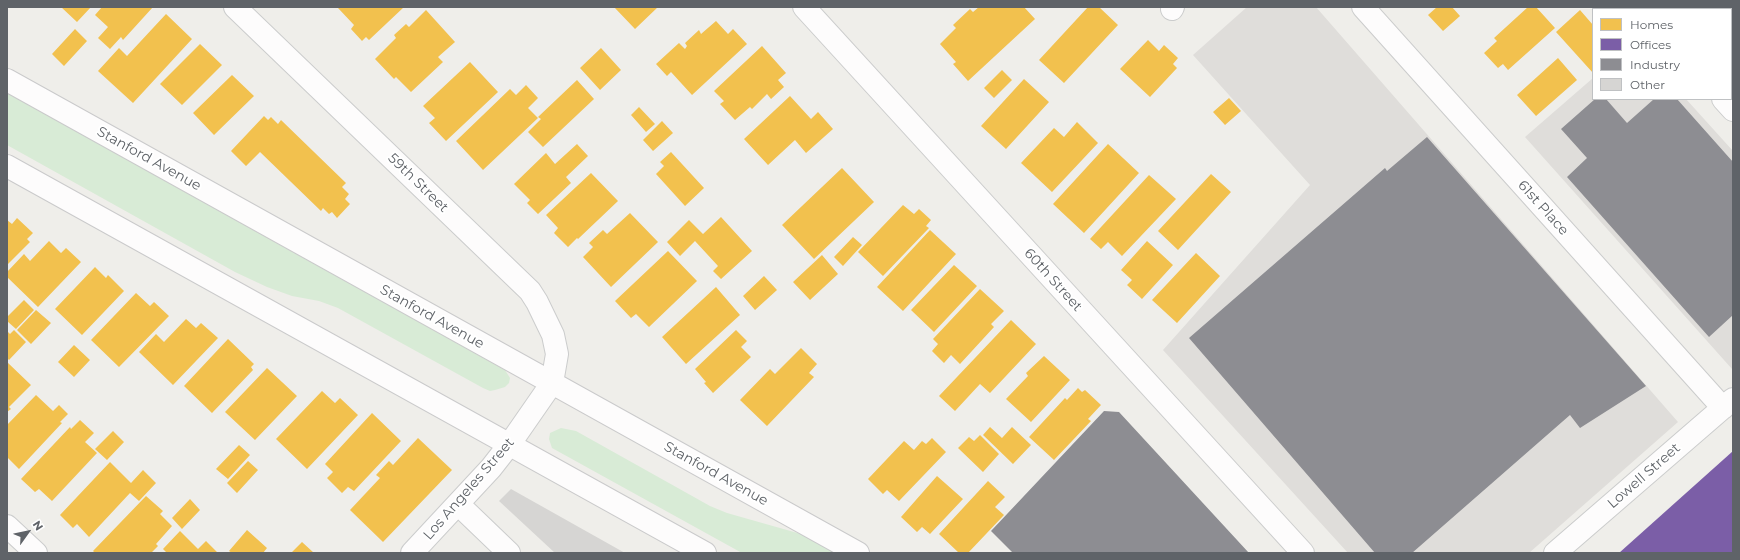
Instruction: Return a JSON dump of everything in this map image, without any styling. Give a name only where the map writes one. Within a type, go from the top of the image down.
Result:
[{"type":"street","name":"59th Street","points":[[235,7],[530,291],[538,302],[553,335],[557,354],[552,383]]},
{"type":"street","name":"60th Street","points":[[804,7],[1303,553]]},
{"type":"street","name":"61st Place","points":[[1363,7],[1728,404]]},
{"type":"street","name":"Stanford Avenue","points":[[7,80],[858,553]]},
{"type":"street","points":[[1724,100],[1733,110]]},
{"type":"street","points":[[7,166],[705,553]]},
{"type":"street","name":"Los Angeles Street","points":[[412,553],[491,468],[510,445],[552,383]]},
{"type":"street","name":"Lowell Street","points":[[1556,553],[1728,404]]},
{"type":"street","points":[[458,504],[509,553]]},
{"type":"street","points":[[7,526],[36,553]]},
{"type":"shaded area","points":[[1247,7],[1316,7],[1678,422],[1529,553],[1348,553],[1163,350],[1310,185],[1193,55]]},
{"type":"shaded area","points":[[1592,79],[1592,100],[1687,100],[1733,151],[1732,369],[1525,137]]},
{"type":"green space","points":[[7,93],[505,370],[510,378],[509,383],[505,387],[490,391],[338,308],[319,301],[292,296],[267,287],[235,272],[7,145]]},
{"type":"green space","points":[[561,428],[576,431],[710,506],[727,513],[801,534],[835,553],[742,553],[552,448],[549,439],[550,433]]},
{"type":"building: Homes","points":[[61,7],[91,7],[77,22]]},
{"type":"building: Homes","points":[[102,7],[153,7],[123,40],[121,37],[110,49],[98,38],[108,27],[95,15]]},
{"type":"building: Homes","points":[[404,7],[369,40],[366,37],[362,41],[351,29],[354,25],[338,8]]},
{"type":"building: Homes","points":[[614,7],[658,7],[635,29]]},
{"type":"building: Homes","points":[[979,7],[1024,7],[1035,19],[968,81],[953,64],[956,62],[940,44],[956,28],[953,25],[970,9],[973,12]]},
{"type":"building: Homes","points":[[1088,7],[1099,7],[1118,25],[1064,83],[1039,60]]},
{"type":"building: Homes","points":[[1437,7],[1452,7],[1460,16],[1443,31],[1428,15]]},
{"type":"building: Homes","points":[[1528,7],[1536,7],[1555,28],[1508,70],[1503,64],[1498,68],[1484,53],[1497,41],[1494,38]]},
{"type":"building: Homes","points":[[1733,7],[1733,27],[1732,8],[1712,8]]},
{"type":"building: Homes","points":[[426,10],[455,42],[438,57],[443,62],[411,92],[396,77],[394,79],[375,59],[396,38],[394,35],[406,24],[409,27]]},
{"type":"building: Homes","points":[[1580,10],[1592,24],[1592,72],[1556,32]]},
{"type":"building: Homes","points":[[166,14],[192,39],[133,103],[98,71],[119,48],[127,56]]},
{"type":"building: Homes","points":[[716,21],[728,34],[733,29],[747,44],[692,95],[671,72],[667,76],[656,64],[679,43],[685,49],[687,46],[685,43],[699,30],[701,34]]},
{"type":"building: Homes","points":[[75,29],[87,41],[64,66],[52,54]]},
{"type":"building: Homes","points":[[1148,40],[1159,51],[1164,45],[1178,58],[1173,64],[1177,68],[1150,97],[1120,69]]},
{"type":"building: Homes","points":[[200,44],[222,65],[182,105],[160,84]]},
{"type":"building: Homes","points":[[762,46],[786,73],[778,80],[784,87],[771,99],[767,94],[752,109],[750,107],[735,120],[720,104],[724,101],[714,91]]},
{"type":"building: Homes","points":[[601,48],[621,70],[600,90],[580,68]]},
{"type":"building: Homes","points":[[1558,58],[1577,80],[1536,116],[1517,95]]},
{"type":"building: Homes","points":[[470,62],[498,92],[446,141],[429,123],[435,118],[423,106]]},
{"type":"building: Homes","points":[[1002,70],[1012,80],[994,98],[984,88]]},
{"type":"building: Homes","points":[[232,75],[254,96],[214,135],[193,113]]},
{"type":"building: Homes","points":[[1024,79],[1049,102],[1006,149],[981,126]]},
{"type":"building: Homes","points":[[577,80],[594,99],[543,147],[528,132],[541,119],[538,117]]},
{"type":"building: Homes","points":[[526,85],[538,98],[528,108],[538,118],[483,170],[456,141],[510,89],[516,95]]},
{"type":"building: Homes","points":[[790,96],[811,119],[818,112],[833,129],[806,153],[795,140],[768,165],[744,139]]},
{"type":"building: Homes","points":[[1229,98],[1241,111],[1225,125],[1213,112]]},
{"type":"building: Homes","points":[[639,107],[655,124],[646,132],[631,115]]},
{"type":"building: Homes","points":[[264,116],[268,120],[271,117],[278,124],[281,120],[346,183],[342,187],[349,194],[345,199],[350,204],[337,218],[332,212],[329,214],[323,208],[321,211],[260,152],[246,166],[231,151]]},
{"type":"building: Homes","points":[[662,121],[673,133],[653,151],[643,140]]},
{"type":"building: Homes","points":[[1077,122],[1098,143],[1052,192],[1021,163],[1054,128],[1064,137]]},
{"type":"building: Homes","points":[[577,144],[588,156],[566,177],[571,183],[538,214],[527,203],[530,200],[514,184],[546,153],[555,164]]},
{"type":"building: Homes","points":[[1108,144],[1139,173],[1084,233],[1053,204]]},
{"type":"building: Homes","points":[[671,152],[704,188],[685,206],[656,174],[664,166],[660,162]]},
{"type":"building: Homes","points":[[842,168],[874,202],[814,259],[782,225]]},
{"type":"building: Homes","points":[[591,173],[618,201],[568,247],[554,233],[558,228],[546,215]]},
{"type":"building: Homes","points":[[1211,174],[1231,192],[1178,250],[1158,231]]},
{"type":"building: Homes","points":[[1149,175],[1176,199],[1122,256],[1108,242],[1101,249],[1090,239]]},
{"type":"building: Homes","points":[[903,205],[914,214],[919,209],[931,220],[926,226],[929,228],[883,276],[858,252]]},
{"type":"building: Homes","points":[[630,213],[658,242],[611,287],[583,257],[593,247],[589,243],[603,230],[607,234]]},
{"type":"building: Homes","points":[[721,217],[752,251],[721,279],[713,271],[718,266],[695,241],[680,256],[667,242],[689,220],[703,234]]},
{"type":"building: Homes","points":[[17,218],[33,233],[27,239],[30,242],[7,265],[7,220],[12,224]]},
{"type":"building: Homes","points":[[930,230],[956,254],[903,311],[877,287]]},
{"type":"building: Homes","points":[[853,237],[862,245],[843,266],[834,257]]},
{"type":"building: Homes","points":[[49,241],[61,253],[66,248],[81,262],[38,307],[7,277],[7,272],[24,254],[30,261]]},
{"type":"building: Homes","points":[[1147,241],[1173,265],[1142,299],[1127,285],[1132,280],[1121,270]]},
{"type":"building: Homes","points":[[668,251],[697,281],[649,327],[636,314],[631,318],[615,301]]},
{"type":"building: Homes","points":[[1196,253],[1220,276],[1177,323],[1152,300]]},
{"type":"building: Homes","points":[[822,255],[838,274],[810,300],[793,282]]},
{"type":"building: Homes","points":[[954,265],[977,286],[934,332],[911,310]]},
{"type":"building: Homes","points":[[95,267],[106,278],[108,275],[124,291],[82,335],[55,309]]},
{"type":"building: Homes","points":[[764,276],[777,290],[755,310],[743,296]]},
{"type":"building: Homes","points":[[716,287],[740,315],[686,364],[662,337]]},
{"type":"building: Homes","points":[[980,289],[1004,311],[991,324],[994,327],[960,364],[951,355],[944,363],[932,351],[938,344],[933,339]]},
{"type":"building: Homes","points":[[136,293],[150,306],[154,302],[169,316],[119,367],[91,340]]},
{"type":"building: Homes","points":[[24,300],[34,310],[16,329],[7,321],[7,317]]},
{"type":"building: Homes","points":[[36,310],[51,323],[31,344],[17,330]]},
{"type":"building: Homes","points":[[186,319],[196,328],[201,323],[218,338],[173,385],[139,352],[156,334],[164,342]]},
{"type":"building: Homes","points":[[1011,320],[1036,344],[990,393],[980,384],[955,411],[939,396]]},
{"type":"building: Homes","points":[[14,330],[26,342],[9,360],[7,358],[7,333],[8,332],[10,334]]},
{"type":"building: Homes","points":[[736,330],[747,341],[741,347],[751,357],[713,393],[695,369]]},
{"type":"building: Homes","points":[[228,339],[254,364],[251,367],[253,370],[212,413],[184,386]]},
{"type":"building: Homes","points":[[74,345],[90,360],[74,377],[58,362]]},
{"type":"building: Homes","points":[[801,348],[817,364],[809,373],[814,377],[767,426],[740,400],[770,369],[775,374]]},
{"type":"building: Homes","points":[[1044,356],[1070,380],[1031,422],[1006,399],[1028,376],[1026,373]]},
{"type":"building: Homes","points":[[7,362],[31,385],[9,407],[11,409],[7,412]]},
{"type":"building: Homes","points":[[267,368],[297,396],[255,440],[225,412]]},
{"type":"building: Homes","points":[[1078,388],[1082,392],[1085,390],[1101,405],[1088,419],[1091,421],[1054,460],[1029,437],[1065,398],[1067,400]]},
{"type":"building: Homes","points":[[322,391],[335,403],[340,398],[358,415],[307,469],[276,439]]},
{"type":"building: Homes","points":[[36,395],[53,411],[59,405],[68,414],[60,422],[62,423],[19,469],[7,457],[7,425]]},
{"type":"building: Homes","points":[[372,413],[401,441],[354,491],[348,487],[342,493],[327,478],[333,472],[325,464]]},
{"type":"building: Homes","points":[[80,420],[94,433],[85,442],[97,453],[52,501],[39,489],[35,492],[21,479],[70,427],[71,429]]},
{"type":"building: Homes","points":[[990,427],[1002,438],[1012,427],[1031,445],[1013,464],[983,435]]},
{"type":"building: Homes","points":[[113,431],[124,442],[107,460],[95,449]]},
{"type":"building: Homes","points":[[980,435],[999,454],[983,472],[958,448],[969,437],[974,441]]},
{"type":"building: Homes","points":[[418,438],[452,470],[383,542],[350,510],[380,478],[376,475],[389,461],[393,465]]},
{"type":"building: Homes","points":[[932,438],[946,452],[899,501],[887,490],[883,494],[868,479],[904,441],[914,450],[922,441],[926,444]]},
{"type":"building: Homes","points":[[239,445],[250,455],[228,479],[216,469]]},
{"type":"building: Homes","points":[[248,461],[258,470],[237,493],[227,483]]},
{"type":"building: Homes","points":[[110,462],[131,483],[143,470],[156,483],[139,501],[130,493],[89,537],[77,524],[73,528],[60,515]]},
{"type":"building: Homes","points":[[937,476],[963,499],[930,534],[922,527],[917,532],[901,517]]},
{"type":"building: Homes","points":[[988,481],[1005,497],[995,507],[1004,515],[968,553],[959,553],[939,534]]},
{"type":"building: Homes","points":[[146,496],[163,511],[160,514],[172,526],[156,544],[158,546],[151,553],[95,553],[93,551]]},
{"type":"building: Homes","points":[[190,499],[200,510],[182,529],[172,518]]},
{"type":"building: Homes","points":[[247,530],[267,548],[263,553],[232,553],[229,551]]},
{"type":"building: Homes","points":[[180,531],[198,549],[206,541],[218,553],[167,553],[163,549]]},
{"type":"building: Homes","points":[[302,542],[314,553],[291,553]]},
{"type":"building: Offices","points":[[1733,451],[1733,553],[1619,553]]},
{"type":"building: Industry","points":[[1594,100],[1607,100],[1627,123],[1653,100],[1678,100],[1733,162],[1733,315],[1709,337],[1567,177],[1587,158],[1561,129]]},
{"type":"building: Industry","points":[[1427,137],[1646,386],[1580,428],[1570,415],[1412,553],[1375,553],[1189,338],[1385,168],[1387,171]]},
{"type":"building: Industry","points":[[1104,411],[1119,412],[1249,553],[1013,553],[991,531]]},
{"type":"building: Other","points":[[511,489],[625,553],[555,553],[499,501]]}]
